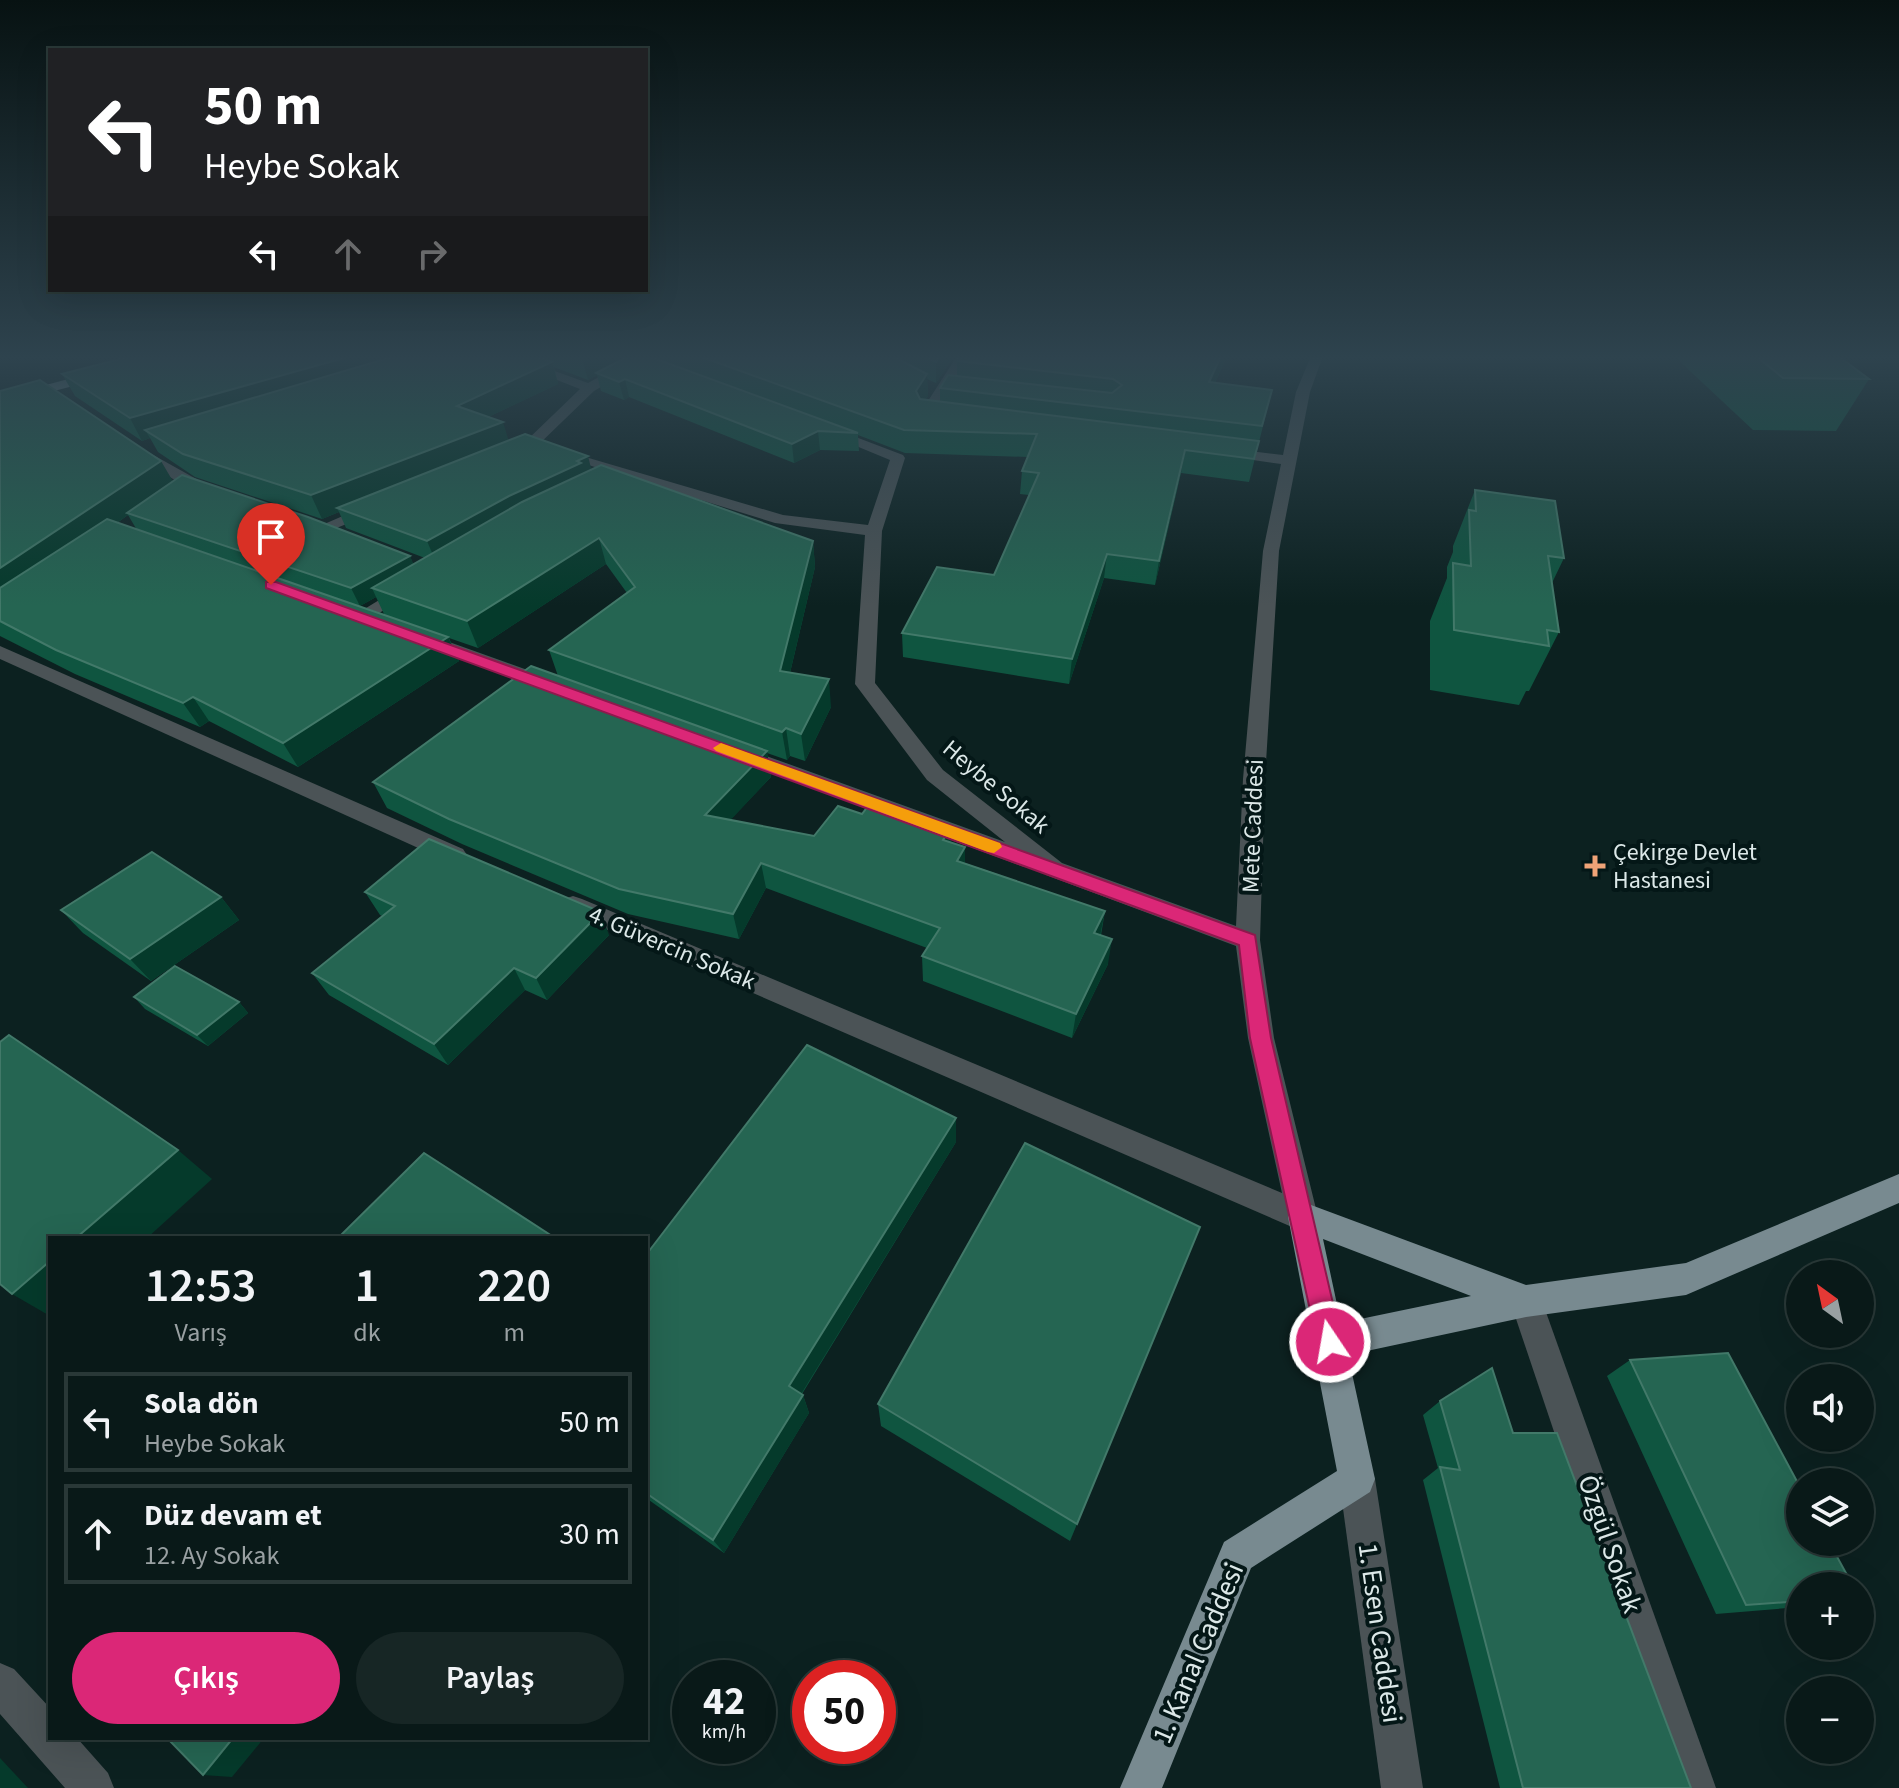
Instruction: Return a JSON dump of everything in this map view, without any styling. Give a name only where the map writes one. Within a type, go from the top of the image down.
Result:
[{"type":"main road","points":[[1357,1479],[1330,1342],[1526,1301],[1686,1279],[1899,1188]]},
{"type":"main road","points":[[1303,1217],[1526,1301]]},
{"type":"main road","name":"Mete Caddesi","points":[[1303,1217],[1330,1342]]},
{"type":"main road","name":"1. Kanal Caddesi","points":[[1141,1788],[1237,1555],[1357,1479]]},
{"type":"street","points":[[501,457],[536,439]]},
{"type":"street","name":"Heybe Sokak","points":[[848,439],[898,458],[874,531],[865,684],[935,775],[1054,869],[1248,940]]},
{"type":"street","name":"Mete Caddesi","points":[[1293,439],[1271,551],[1254,779],[1248,940],[1261,1038],[1303,1217]]},
{"type":"street","points":[[530,445],[781,520],[874,531]]},
{"type":"street","points":[[139,446],[183,487],[218,493]]},
{"type":"street","points":[[1210,450],[1289,460]]},
{"type":"street","points":[[599,486],[624,473]]},
{"type":"street","points":[[351,539],[316,526],[382,504]]},
{"type":"street","points":[[423,578],[354,614],[568,692]]},
{"type":"street","points":[[0,652],[476,864]]},
{"type":"street","points":[[715,745],[1054,869]]},
{"type":"street","name":"4. Güvercin Sokak","points":[[548,895],[1303,1217]]},
{"type":"street","name":"Özgül Sokak","points":[[1526,1301],[1695,1788]]},
{"type":"street","name":"1. Esen Caddesi","points":[[1357,1479],[1402,1788]]},
{"type":"street","points":[[0,1683],[48,1737]]},
{"type":"street","points":[[50,1740],[93,1788]]},
{"type":"building","points":[[0,439],[129,439],[161,461],[0,568]]},
{"type":"building","points":[[160,439],[457,439],[311,495],[183,454]]},
{"type":"building","points":[[511,439],[541,439],[588,456],[577,461],[581,463],[509,496],[427,541],[337,508]]},
{"type":"building","points":[[780,439],[801,439],[792,444]]},
{"type":"building","points":[[1035,439],[1259,441],[1254,459],[1185,450],[1159,561],[1107,554],[1072,659],[902,633],[937,567],[994,575],[1039,473],[1022,471]]},
{"type":"building","points":[[601,465],[813,541],[780,671],[829,679],[801,734],[786,728],[782,732],[549,650],[635,587],[599,538],[467,621],[372,588],[522,502]]},
{"type":"building","points":[[182,475],[308,517],[410,556],[351,588],[127,513]]},
{"type":"building","points":[[1475,490],[1555,501],[1564,558],[1548,556],[1559,632],[1547,630],[1549,646],[1454,630],[1453,563],[1471,566],[1469,510],[1476,511]]},
{"type":"building","points":[[107,519],[448,637],[283,743],[193,697],[183,703],[56,650],[0,621],[0,588]]},
{"type":"building","points":[[531,666],[767,751],[705,815],[814,836],[838,806],[862,814],[871,802],[951,828],[943,840],[965,847],[957,861],[1105,911],[1094,933],[1112,939],[1076,1014],[922,956],[940,928],[761,863],[733,914],[619,889],[449,819],[373,782]]},
{"type":"building","points":[[429,839],[601,912],[536,978],[514,968],[434,1044],[312,973],[395,906],[365,892]]},
{"type":"building","points":[[152,852],[221,897],[130,959],[61,910]]},
{"type":"building","points":[[175,966],[239,1002],[197,1035],[134,997]]},
{"type":"building","points":[[9,1035],[178,1150],[78,1236],[48,1236],[48,1263],[12,1294],[0,1284],[0,1042]]},
{"type":"building","points":[[807,1045],[956,1118],[789,1386],[803,1395],[713,1540],[648,1494],[648,1252]]},
{"type":"building","points":[[1025,1143],[1200,1227],[1077,1524],[878,1404]]},
{"type":"building","points":[[424,1153],[552,1236],[340,1236]]},
{"type":"building","points":[[1728,1353],[1790,1468],[1786,1468],[1786,1556],[1837,1556],[1845,1572],[1786,1572],[1786,1602],[1746,1605],[1630,1360]]},
{"type":"building","points":[[1492,1368],[1513,1433],[1557,1433],[1691,1788],[1523,1788],[1440,1467],[1460,1470],[1440,1401]]},
{"type":"building","points":[[169,1740],[231,1740],[203,1775]]},
{"type":"slow traffic","points":[[721,748],[994,847]]},
{"type":"place","name":"Çekirge Devlet Hastanesi","points":[[1595,866]]},
{"type":"route","points":[[271,585],[1248,940],[1261,1038],[1330,1342]]}]
